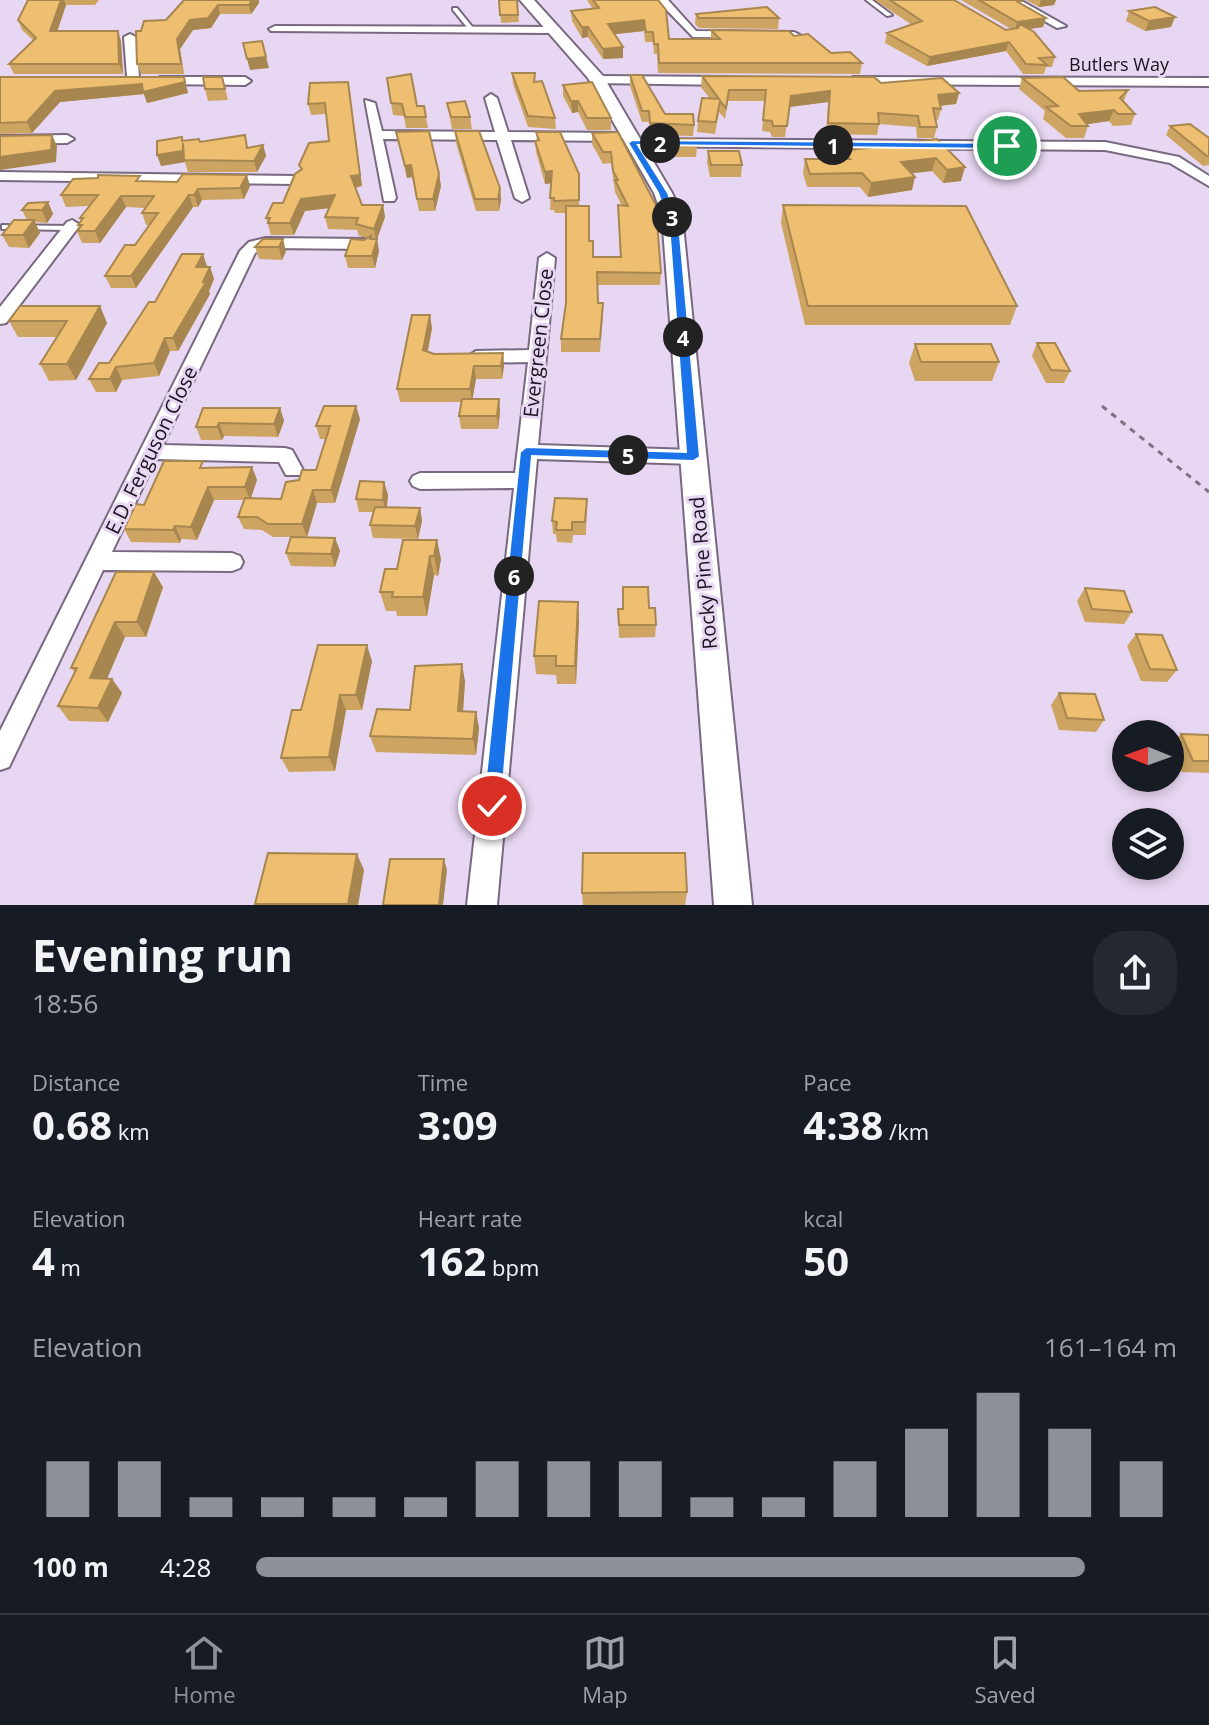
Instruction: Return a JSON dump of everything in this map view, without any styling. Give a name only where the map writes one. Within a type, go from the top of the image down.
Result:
[{"type":"street","name":"Rocky Pine Road","points":[[527,0],[598,80],[663,193],[674,224],[733,905]]},
{"type":"street","points":[[662,0],[693,34],[794,35]]},
{"type":"street","points":[[1012,0],[1061,26]]},
{"type":"street","points":[[275,29],[554,30]]},
{"type":"street","points":[[129,81],[133,76],[130,37]]},
{"type":"street","points":[[598,80],[738,81]]},
{"type":"street","points":[[115,81],[245,81]]},
{"type":"street","name":"Butlers Way","points":[[843,81],[1209,82]]},
{"type":"street","points":[[491,98],[522,198]]},
{"type":"street","points":[[369,103],[389,198]]},
{"type":"street","points":[[377,135],[1105,146],[1168,158],[1209,182]]},
{"type":"street","points":[[0,140],[67,139]]},
{"type":"street","points":[[0,176],[295,180]]},
{"type":"street","points":[[0,319],[70,226]]},
{"type":"street","name":"E.D. Ferguson Close","points":[[0,758],[251,248],[266,243],[367,244]]},
{"type":"street","name":"Evergreen Close","points":[[482,905],[547,258]]},
{"type":"street","points":[[451,358],[537,356]]},
{"type":"street","points":[[150,452],[285,455],[293,470]]},
{"type":"street","points":[[526,452],[693,457]]},
{"type":"street","points":[[420,481],[524,480]]},
{"type":"street","points":[[97,561],[232,562]]},
{"type":"lane","points":[[869,0],[889,15]]},
{"type":"lane","points":[[455,9],[472,30]]},
{"type":"lane","points":[[5,227],[70,226]]},
{"type":"path","points":[[1102,406],[1209,492]]},
{"type":"building","points":[[28,0],[61,0],[50,31],[118,31],[119,64],[9,64],[36,38],[18,20]]},
{"type":"building","points":[[184,0],[252,0],[249,5],[218,5],[208,18],[190,20],[177,39],[181,64],[137,64],[136,31],[141,31],[144,21],[166,20]]},
{"type":"building","points":[[499,0],[517,0],[518,15],[500,15]]},
{"type":"building","points":[[593,0],[658,0],[666,10],[669,39],[720,39],[711,30],[789,31],[794,36],[808,34],[831,53],[850,52],[862,63],[659,63],[658,44],[654,44],[653,32],[646,32],[644,20],[608,24],[623,47],[603,49],[588,27],[582,27],[571,11],[599,8]]},
{"type":"building","points":[[890,0],[954,0],[1006,30],[1018,28],[1020,24],[1034,32],[1055,57],[1039,58],[1047,65],[1026,64],[1009,42],[930,57],[887,33],[922,21]]},
{"type":"building","points":[[979,0],[1020,0],[1018,2],[1046,18],[1017,22]]},
{"type":"building","points":[[767,7],[779,18],[699,18],[696,14]]},
{"type":"building","points":[[1155,7],[1175,17],[1149,21],[1129,11]]},
{"type":"building","points":[[262,41],[266,57],[247,59],[243,43]]},
{"type":"building","points":[[512,73],[535,73],[534,82],[542,81],[555,118],[528,116]]},
{"type":"building","points":[[411,74],[417,106],[424,106],[426,117],[405,117],[402,104],[391,103],[387,78]]},
{"type":"building","points":[[630,75],[642,75],[665,114],[693,114],[694,125],[650,123],[649,111],[642,111]]},
{"type":"building","points":[[702,76],[874,77],[881,83],[942,78],[959,93],[938,95],[941,109],[933,108],[937,127],[920,127],[918,116],[878,113],[879,124],[828,123],[830,91],[791,96],[787,126],[773,126],[772,121],[763,120],[766,90],[729,90],[726,108],[720,101],[716,122],[698,121],[702,98],[719,99]]},
{"type":"building","points":[[0,77],[184,77],[185,82],[143,92],[142,84],[55,91],[27,122],[0,123]]},
{"type":"building","points":[[203,77],[222,77],[225,89],[205,89]]},
{"type":"building","points":[[1063,77],[1079,91],[1128,90],[1120,98],[1135,114],[1118,114],[1114,110],[1079,114],[1088,126],[1071,126],[1046,107],[1058,106],[1022,78]]},
{"type":"building","points":[[348,82],[360,175],[351,176],[362,205],[383,205],[374,229],[356,224],[358,218],[325,217],[335,195],[301,199],[290,223],[268,223],[270,218],[266,218],[273,203],[283,203],[295,174],[302,169],[299,165],[309,143],[329,141],[325,103],[308,104],[310,83]]},
{"type":"building","points":[[592,82],[611,118],[587,118],[578,101],[571,101],[563,85]]},
{"type":"building","points":[[465,101],[470,117],[451,117],[447,103]]},
{"type":"building","points":[[1190,124],[1209,138],[1209,156],[1170,126]]},
{"type":"building","points":[[429,131],[439,174],[433,199],[417,199],[411,165],[405,166],[396,132]]},
{"type":"building","points":[[455,131],[479,131],[500,188],[498,199],[475,199]]},
{"type":"building","points":[[536,132],[560,132],[579,174],[579,200],[554,201],[550,198],[552,171],[545,172],[535,141],[539,140]]},
{"type":"building","points":[[618,132],[659,211],[661,273],[597,272],[598,303],[603,303],[600,339],[561,339],[566,303],[566,206],[589,206],[589,241],[593,241],[593,257],[621,257],[618,205],[628,206],[615,180],[618,180],[613,171],[611,152],[603,152],[592,133]]},
{"type":"building","points":[[52,135],[51,150],[0,157],[0,136]]},
{"type":"building","points":[[245,135],[247,148],[263,145],[254,161],[184,160],[183,143],[183,151],[157,155],[157,141],[182,137],[182,141],[199,139],[200,142]]},
{"type":"building","points":[[664,139],[696,139],[697,146],[665,146]]},
{"type":"building","points":[[937,139],[965,167],[947,170],[936,158],[901,162],[915,177],[871,183],[862,173],[810,174],[805,159],[850,159],[843,151]]},
{"type":"building","points":[[708,151],[739,151],[742,165],[711,165]]},
{"type":"building","points":[[183,174],[247,175],[240,188],[198,189],[194,195],[189,195],[131,276],[105,276],[125,245],[135,245],[158,213],[142,213],[154,196],[121,196],[95,231],[77,231],[82,225],[78,225],[83,218],[80,218],[98,195],[61,195],[73,179],[98,178],[98,175],[140,176],[136,181],[177,182]]},
{"type":"building","points":[[48,202],[42,210],[22,210],[28,203]]},
{"type":"building","points":[[783,205],[966,206],[1017,306],[808,306]]},
{"type":"building","points":[[14,220],[34,220],[23,235],[2,235]]},
{"type":"building","points":[[371,236],[370,239],[377,239],[372,256],[345,256],[351,239],[364,240]]},
{"type":"building","points":[[263,239],[283,239],[279,247],[255,247]]},
{"type":"building","points":[[182,254],[203,254],[196,267],[210,267],[203,282],[206,282],[173,338],[165,338],[154,363],[116,367],[110,379],[89,379],[99,363],[109,363],[149,302],[155,302]]},
{"type":"building","points":[[20,306],[100,306],[67,364],[40,364],[67,321],[9,321]]},
{"type":"building","points":[[412,315],[430,315],[423,350],[434,354],[503,353],[501,366],[474,366],[470,389],[397,389]]},
{"type":"building","points":[[1037,343],[1055,343],[1070,371],[1051,370]]},
{"type":"building","points":[[915,344],[991,344],[999,362],[921,362]]},
{"type":"building","points":[[462,399],[499,399],[497,416],[459,416]]},
{"type":"building","points":[[324,406],[356,406],[331,490],[313,490],[302,524],[268,524],[257,517],[238,517],[245,498],[281,499],[286,482],[299,480],[302,470],[316,470],[330,426],[316,426]]},
{"type":"building","points":[[203,408],[280,408],[274,424],[219,423],[217,427],[196,427]]},
{"type":"building","points":[[164,461],[203,461],[200,468],[252,467],[245,487],[208,487],[191,527],[175,526],[173,530],[124,529],[136,504],[144,505]]},
{"type":"building","points":[[360,481],[384,482],[383,500],[356,499]]},
{"type":"building","points":[[555,498],[587,499],[585,522],[572,522],[572,530],[556,530],[557,522],[552,521]]},
{"type":"building","points":[[375,507],[420,508],[415,526],[370,525]]},
{"type":"building","points":[[291,537],[335,538],[331,554],[286,553]]},
{"type":"building","points":[[403,540],[437,540],[434,556],[430,556],[423,597],[392,597],[393,592],[380,592],[385,569],[397,569]]},
{"type":"building","points":[[116,572],[154,572],[137,622],[115,622],[90,678],[112,679],[98,708],[58,706],[77,668],[71,668]]},
{"type":"building","points":[[623,587],[648,587],[649,608],[655,608],[656,625],[619,625],[618,609],[623,609]]},
{"type":"building","points":[[1085,588],[1124,591],[1132,612],[1092,609]]},
{"type":"building","points":[[539,601],[578,602],[575,666],[556,666],[556,656],[534,656]]},
{"type":"building","points":[[1136,634],[1162,635],[1177,670],[1150,669]]},
{"type":"building","points":[[318,645],[367,645],[356,695],[340,695],[329,757],[281,758],[292,710],[301,710]]},
{"type":"building","points":[[462,664],[458,711],[476,712],[473,739],[370,736],[377,709],[410,710],[415,666]]},
{"type":"building","points":[[1059,693],[1095,694],[1104,720],[1067,718]]},
{"type":"building","points":[[1184,734],[1209,735],[1209,761],[1193,761]]},
{"type":"building","points":[[268,853],[357,854],[348,904],[255,904]]},
{"type":"building","points":[[583,853],[685,853],[687,892],[582,893]]},
{"type":"building","points":[[390,859],[444,859],[439,905],[383,905]]},
{"type":"route","points":[[492,806],[526,452],[693,457],[674,224],[663,193],[632,143],[1007,146]]}]
